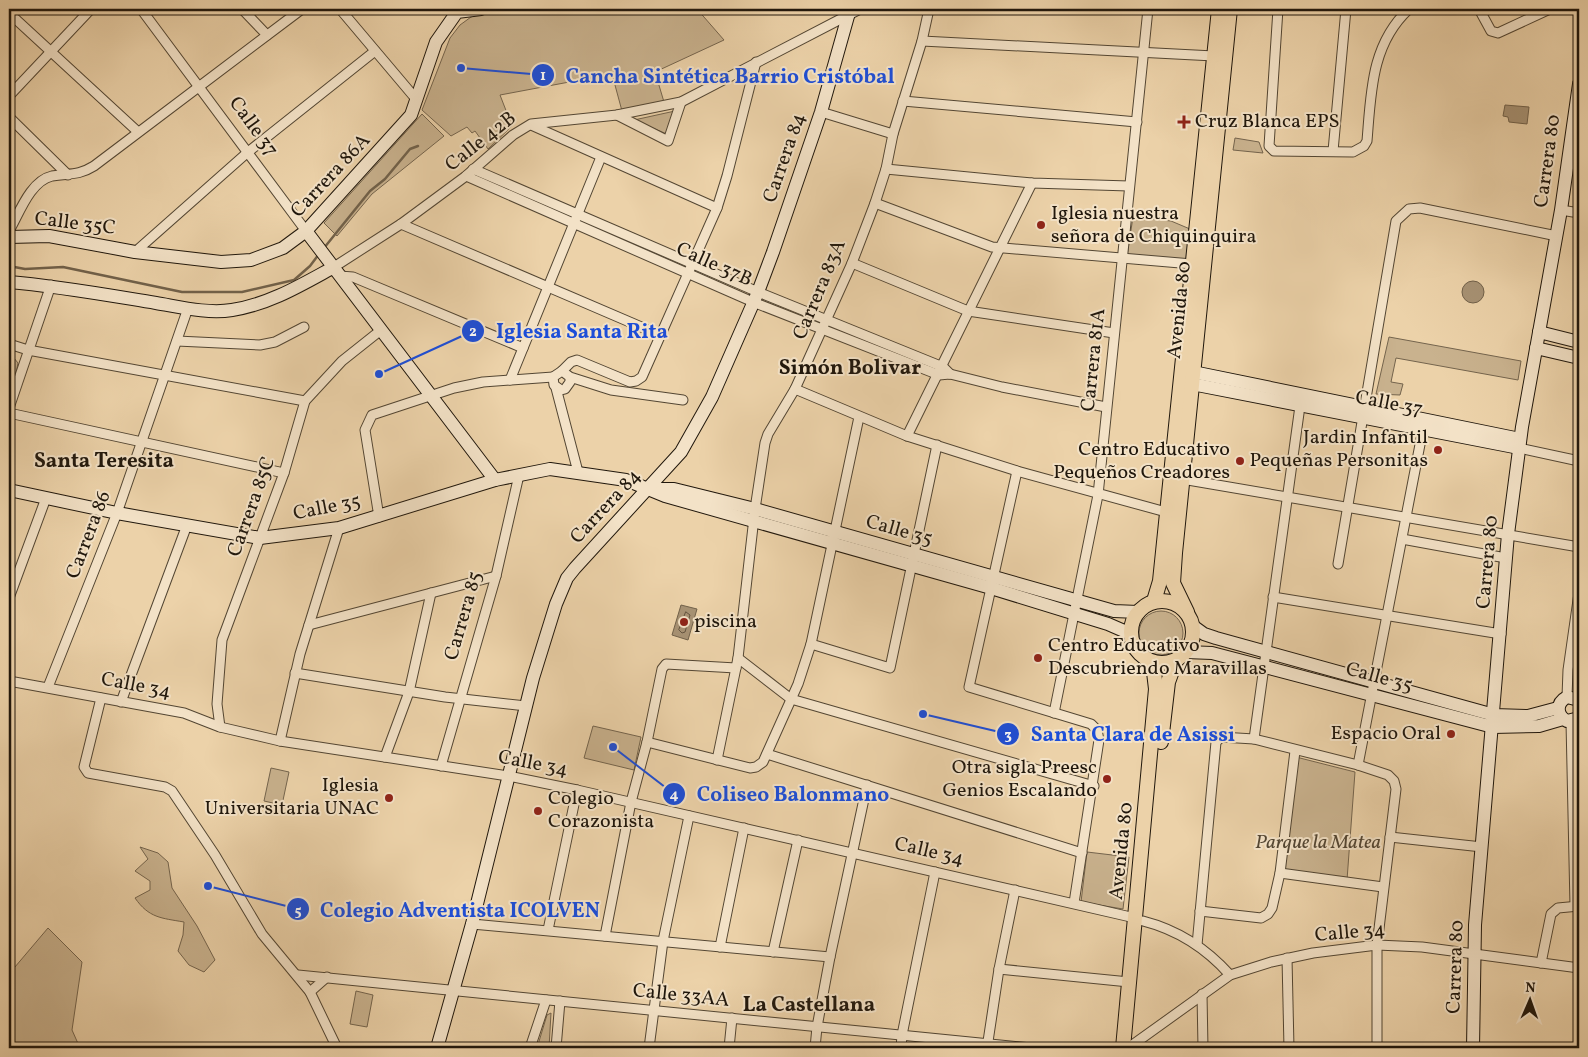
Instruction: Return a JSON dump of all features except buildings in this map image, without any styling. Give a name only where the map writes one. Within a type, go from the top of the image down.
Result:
[{"type":"main road","name":"Avenida 80","points":[[1154,601],[1160,581],[1219,9]]},
{"type":"main road","name":"Avenida 80","points":[[1187,612],[1173,582],[1230,9]]},
{"type":"main road","points":[[1154,601],[1175,603],[1187,612],[1193,626],[1194,635],[1181,656],[1156,662],[1147,659],[1136,648],[1131,634],[1132,623],[1138,612],[1154,601]]},
{"type":"main road","name":"Avenida 80","points":[[1128,1047],[1129,982],[1139,919],[1166,691],[1181,656]]},
{"type":"main road","name":"Avenida 80","points":[[1128,1047],[1156,689],[1154,672],[1147,659]]},
{"type":"street","points":[[12,9],[9,12],[137,131]]},
{"type":"street","points":[[9,95],[91,9]]},
{"type":"street","name":"Calle 37","points":[[141,9],[334,268]]},
{"type":"street","points":[[242,9],[267,35]]},
{"type":"street","points":[[9,231],[35,187],[42,180],[84,172],[302,9]]},
{"type":"street","points":[[340,9],[416,99]]},
{"type":"street","name":"Carrera 86A","points":[[135,252],[198,260],[244,261],[283,248],[306,231],[411,115],[436,42],[456,10],[481,9]]},
{"type":"street","name":"Calle 42B","points":[[334,268],[401,224],[466,176],[512,135],[531,124],[617,116],[681,102],[849,13],[860,9]]},
{"type":"street","name":"Carrera 83A","points":[[717,760],[738,658],[754,515],[768,434],[796,389],[852,262],[875,203],[886,169],[893,134],[922,41],[929,9]]},
{"type":"street","name":"Carrera 81A","points":[[1054,713],[1098,494],[1148,9]]},
{"type":"street","points":[[1278,9],[1269,146],[1274,151],[1353,152],[1364,146],[1374,72],[1385,41],[1396,22],[1409,9]]},
{"type":"street","points":[[1333,151],[1346,9]]},
{"type":"street","points":[[1479,9],[1491,31],[1498,33],[1550,9]]},
{"type":"street","name":"Carrera 84","points":[[437,1048],[472,924],[542,646],[567,578],[648,489],[689,440],[712,396],[756,297],[821,112],[849,13]]},
{"type":"street","points":[[922,41],[1214,56]]},
{"type":"street","points":[[135,252],[248,152],[375,51]]},
{"type":"street","points":[[566,374],[574,360],[582,361],[630,382],[640,380],[717,208],[756,62]]},
{"type":"street","name":"Carrera 80","points":[[1473,1048],[1474,955],[1508,534],[1520,444],[1536,348],[1575,134],[1579,84]]},
{"type":"street","points":[[903,101],[1137,122]]},
{"type":"street","points":[[617,116],[668,141],[681,102]]},
{"type":"street","points":[[821,112],[893,134]]},
{"type":"street","points":[[9,118],[68,175]]},
{"type":"street","points":[[531,124],[717,208]]},
{"type":"street","points":[[510,380],[601,157]]},
{"type":"street","name":"Calle 37B","points":[[473,169],[692,263],[822,330],[950,374],[1002,387],[1106,407]]},
{"type":"street","points":[[886,169],[1032,183],[1129,186]]},
{"type":"street","name":"Calle 37B","points":[[466,176],[688,272],[756,297],[827,319],[941,371]]},
{"type":"street","points":[[907,436],[941,371],[968,311],[1002,247],[1032,183]]},
{"type":"street","points":[[875,203],[992,247],[1192,264]]},
{"type":"street","points":[[1338,564],[1396,221],[1401,214],[1409,209],[1420,208],[1557,236]]},
{"type":"street","points":[[1561,210],[1579,213]]},
{"type":"street","points":[[401,224],[660,335]]},
{"type":"street","name":"Calle 35C","points":[[9,237],[49,236],[135,252]]},
{"type":"street","points":[[852,262],[968,311],[1114,333]]},
{"type":"street","points":[[334,268],[523,348]]},
{"type":"street","points":[[9,282],[51,285],[188,308],[229,310],[258,305],[334,268]]},
{"type":"street","points":[[334,268],[495,480]]},
{"type":"street","points":[[9,408],[51,285]]},
{"type":"street","name":"Carrera 86","points":[[48,687],[117,513],[188,308]]},
{"type":"street","points":[[177,341],[260,345],[275,342],[304,327]]},
{"type":"street","name":"Carrera 85C","points":[[220,727],[218,695],[222,640],[284,473],[305,401],[342,361],[381,330]]},
{"type":"street","points":[[1539,332],[1579,342]]},
{"type":"street","points":[[9,344],[28,350],[305,401]]},
{"type":"street","points":[[1536,348],[1579,358]]},
{"type":"street","points":[[556,388],[565,389],[570,382],[566,374]]},
{"type":"street","points":[[379,516],[365,430],[368,420],[379,411],[430,395],[483,382],[553,377],[566,374],[610,390],[682,400]]},
{"type":"street","points":[[553,377],[578,472]]},
{"type":"street","name":"Calle 37","points":[[1193,378],[1300,406],[1364,412],[1423,430],[1520,444]]},
{"type":"street","name":"Calle 37","points":[[1193,378],[1520,444],[1579,461]]},
{"type":"street","points":[[796,389],[907,436],[1017,471],[1166,512]]},
{"type":"street","points":[[1254,739],[1300,406]]},
{"type":"street","points":[[9,413],[284,473]]},
{"type":"street","points":[[647,742],[752,768],[760,766],[792,699],[811,644],[832,537],[859,417]]},
{"type":"street","points":[[1358,765],[1423,430]]},
{"type":"street","points":[[811,644],[890,668],[937,445]]},
{"type":"street","name":"Calle 35","points":[[9,490],[117,513],[260,538],[339,528],[495,480],[519,475],[550,469],[578,472],[626,480],[665,496],[754,515],[992,583],[1078,600],[1114,611],[1138,612]]},
{"type":"street","points":[[1017,471],[970,687],[1090,724],[1097,730],[1099,740],[1094,786],[1074,903]]},
{"type":"street","name":"Carrera 85","points":[[441,766],[496,576],[519,475]]},
{"type":"street","points":[[1182,479],[1579,547]]},
{"type":"street","points":[[9,598],[46,498]]},
{"type":"street","points":[[121,702],[187,525]]},
{"type":"street","points":[[280,741],[309,625],[339,528]]},
{"type":"street","points":[[1402,539],[1506,558]]},
{"type":"street","points":[[309,625],[496,576]]},
{"type":"street","name":"Calle 35","points":[[992,583],[1131,634]]},
{"type":"street","points":[[385,757],[409,692],[431,593]]},
{"type":"street","points":[[1541,963],[1551,914],[1558,908],[1577,906],[1572,717],[1561,701],[1574,696],[1568,670],[1579,593]]},
{"type":"street","points":[[1274,597],[1501,634]]},
{"type":"street","name":"Calle 35","points":[[1193,626],[1209,636],[1266,652],[1373,689]]},
{"type":"street","name":"Calle 35","points":[[1181,656],[1212,653],[1373,689],[1494,721],[1528,716],[1572,717]]},
{"type":"street","points":[[738,658],[792,699],[1094,786]]},
{"type":"street","points":[[605,936],[631,802],[647,742],[662,669],[666,664],[677,663],[736,668]]},
{"type":"street","points":[[296,672],[409,692],[526,706]]},
{"type":"street","name":"Calle 34","points":[[9,681],[184,713],[220,727],[280,741],[508,776],[577,790],[1074,903],[1139,919],[1167,929],[1196,945],[1230,975],[1288,958],[1377,945],[1422,947],[1579,968]]},
{"type":"street","points":[[101,698],[84,767],[88,773],[165,787],[172,791],[215,855],[262,934],[298,975],[310,992],[337,1048]]},
{"type":"street","points":[[1196,945],[1216,742],[1221,737],[1254,739],[1295,751],[1358,765],[1388,775],[1394,781],[1396,789],[1377,945],[1377,1048]]},
{"type":"street","points":[[1200,910],[1261,918],[1268,914],[1272,908],[1280,873],[1295,751]]},
{"type":"street","points":[[767,754],[1082,853]]},
{"type":"street","points":[[815,1048],[830,958],[867,785]]},
{"type":"street","points":[[548,930],[577,790]]},
{"type":"street","points":[[650,1048],[653,1010],[663,941],[689,816]]},
{"type":"street","points":[[720,947],[744,828]]},
{"type":"street","points":[[1390,837],[1482,847]]},
{"type":"street","points":[[773,952],[798,840]]},
{"type":"street","points":[[901,1048],[935,872]]},
{"type":"street","points":[[1280,873],[1383,887]]},
{"type":"street","points":[[987,1046],[999,969],[1015,890]]},
{"type":"street","points":[[472,924],[830,958]]},
{"type":"street","points":[[1288,958],[1289,1048]]},
{"type":"street","points":[[999,969],[1129,982]]},
{"type":"street","name":"Calle 33AA","points":[[298,975],[902,1035],[987,1046],[1031,1048]]},
{"type":"street","points":[[1128,1047],[1230,975]]},
{"type":"street","points":[[310,992],[327,977]]},
{"type":"street","points":[[1202,994],[1203,1048]]},
{"type":"street","points":[[530,1048],[546,1000]]},
{"type":"street","points":[[556,1048],[560,1001]]},
{"type":"street","points":[[729,1048],[732,1018]]},
{"type":"street","points":[[1425,1048],[1514,1048]]},
{"type":"green space","points":[[536,9],[697,9],[724,40],[655,72],[664,102],[622,111],[612,74],[500,95],[512,126],[488,149],[475,131],[472,133],[467,127],[451,136],[422,110],[450,38],[460,25],[471,17],[486,12]]},
{"type":"green space","points":[[675,111],[669,135],[634,120]]},
{"type":"green space","points":[[422,114],[444,136],[372,194],[337,236],[324,223]]},
{"type":"green space","points":[[1235,138],[1259,142],[1263,153],[1233,150]]},
{"type":"green space","points":[[1133,217],[1171,221],[1190,229],[1188,260],[1127,256]]},
{"type":"green space","points":[[1389,337],[1521,361],[1518,380],[1396,358],[1391,382],[1403,384],[1400,395],[1376,394]]},
{"type":"green space","points":[[9,352],[18,363],[13,387],[9,385]]},
{"type":"green space","points":[[1165,611],[1177,617],[1182,624],[1182,642],[1177,649],[1170,654],[1157,655],[1149,652],[1142,645],[1139,629],[1142,621],[1149,614]]},
{"type":"green space","points":[[593,726],[641,737],[634,770],[584,758]]},
{"type":"green space","name":"Parque la Matea","points":[[1296,757],[1355,772],[1347,880],[1282,871]]},
{"type":"green space","points":[[271,768],[289,772],[282,805],[264,801]]},
{"type":"green space","points":[[140,847],[158,853],[168,862],[172,888],[197,926],[215,960],[204,972],[189,965],[178,951],[183,935],[184,922],[156,916],[145,910],[135,898],[150,890],[150,881],[135,871],[148,859]]},
{"type":"green space","points":[[1087,852],[1129,857],[1123,909],[1081,902]]},
{"type":"green space","points":[[48,928],[82,962],[72,1030],[80,1048],[9,1048],[9,974]]},
{"type":"green space","points":[[356,991],[373,995],[367,1027],[350,1024]]},
{"type":"green space","points":[[551,1013],[549,1048],[537,1048],[547,1015]]},
{"type":"water","points":[[1505,105],[1529,107],[1527,124],[1509,122],[1508,117],[1503,116]]},
{"type":"water","points":[[1473,281],[1481,284],[1484,292],[1481,300],[1473,303],[1465,300],[1462,292],[1465,284]]},
{"type":"water","name":"piscina","points":[[681,605],[697,609],[688,640],[672,635]]},
{"type":"waterway","points":[[324,248],[370,191],[385,179],[410,149],[418,146]]},
{"type":"waterway","points":[[9,266],[25,269],[63,267],[182,292],[242,292],[294,280],[310,266],[319,254]]},
{"type":"place","name":"Cancha Sintética Barrio Cristóbal","points":[[461,68]]},
{"type":"place","name":"Cruz Blanca EPS","points":[[1184,122]]},
{"type":"place","name":"Iglesia nuestra señora de Chiquinquira","points":[[1041,225]]},
{"type":"place","name":"Iglesia Santa Rita","points":[[379,374]]},
{"type":"place","name":"Jardin Infantil Pequeñas Personitas","points":[[1438,450]]},
{"type":"place","name":"Centro Educativo Pequeños Creadores","points":[[1240,461]]},
{"type":"place","name":"piscina","points":[[684,622]]},
{"type":"place","name":"Centro Educativo Descubriendo Maravillas","points":[[1038,658]]},
{"type":"place","name":"Santa Clara de Asissi","points":[[923,714]]},
{"type":"place","name":"Espacio Oral","points":[[1451,734]]},
{"type":"place","name":"Coliseo Balonmano","points":[[613,747]]},
{"type":"place","name":"Otra sigla Preesc Genios Escalando","points":[[1107,779]]},
{"type":"place","name":"Iglesia Universitaria UNAC","points":[[389,798]]},
{"type":"place","name":"Colegio Corazonista","points":[[538,811]]},
{"type":"place","name":"Colegio Adventista ICOLVEN","points":[[208,886]]},
{"type":"district","name":"Simón Bolivar","points":[[850,368]]},
{"type":"district","name":"Santa Teresita","points":[[104,461]]},
{"type":"district","name":"La Castellana","points":[[809,1005]]}]
